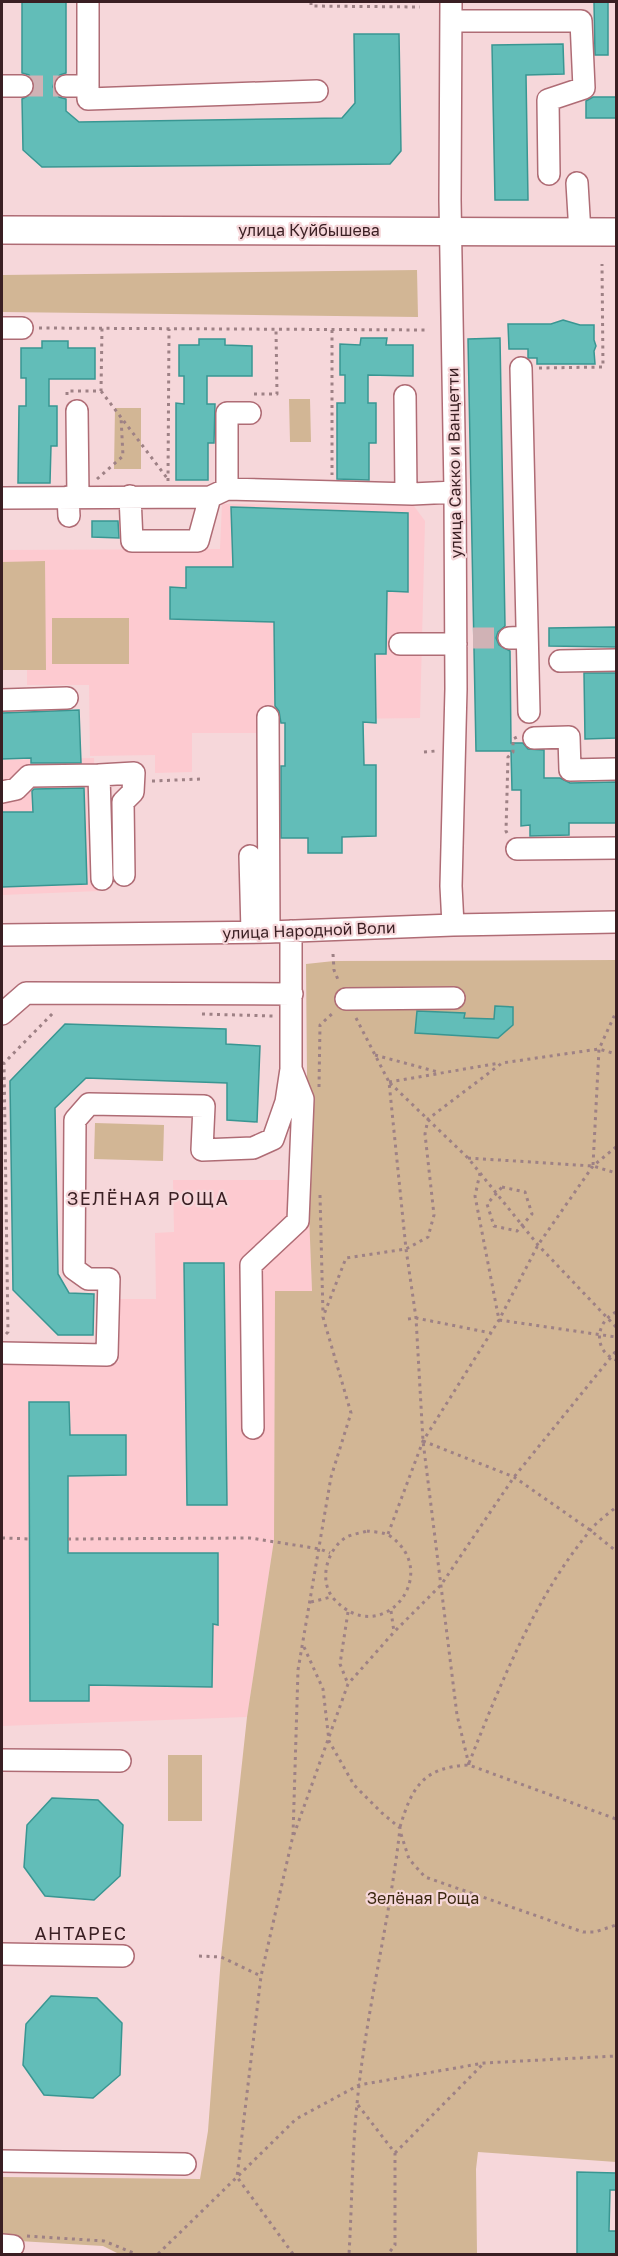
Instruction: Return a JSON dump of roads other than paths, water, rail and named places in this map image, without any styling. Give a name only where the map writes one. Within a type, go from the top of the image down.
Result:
[{"type":"main road","name":"улица Куйбышева","points":[[2,230],[616,232]]},
{"type":"street","points":[[88,2],[88,99],[317,92]]},
{"type":"street","points":[[451,11],[581,21],[584,88],[548,100],[549,174]]},
{"type":"street","name":"улица Сакко и Ванцетти","points":[[451,11],[451,230],[455,492],[462,640],[451,886],[453,925]]},
{"type":"street","points":[[66,87],[88,86]]},
{"type":"street","points":[[577,183],[579,232]]},
{"type":"street","points":[[521,368],[518,637],[529,712]]},
{"type":"street","points":[[405,396],[406,493]]},
{"type":"street","points":[[130,496],[132,542],[198,542],[218,493],[227,413],[248,403]]},
{"type":"street","points":[[72,503],[77,411]]},
{"type":"street","points":[[2,498],[72,503],[172,491],[218,493],[455,492]]},
{"type":"street","points":[[400,644],[462,640]]},
{"type":"street","points":[[560,661],[616,660]]},
{"type":"street","points":[[2,699],[67,698]]},
{"type":"street","points":[[260,932],[268,717]]},
{"type":"street","points":[[534,738],[569,737],[570,770],[616,769]]},
{"type":"street","points":[[2,792],[16,789],[29,776],[134,773],[134,792],[123,802],[124,875]]},
{"type":"street","points":[[99,775],[102,879]]},
{"type":"street","points":[[517,849],[616,848]]},
{"type":"street","points":[[250,856],[260,932]]},
{"type":"street","name":"улица Народной Воли","points":[[2,935],[260,932],[616,922]]},
{"type":"street","points":[[2,1353],[107,1355],[109,1279],[88,1279],[74,1269],[75,1120],[89,1104],[204,1106],[202,1150],[253,1148],[273,1139],[286,1102],[291,1069],[291,931]]},
{"type":"street","points":[[2,1014],[26,993],[292,994]]},
{"type":"street","points":[[346,999],[454,998]]},
{"type":"street","points":[[253,1428],[251,1265],[298,1221],[303,1099],[291,1069]]},
{"type":"street","points":[[2,1760],[120,1761]]},
{"type":"street","points":[[2,1954],[123,1956]]},
{"type":"street","points":[[2,2161],[185,2164]]},
{"type":"tunnel","points":[[22,86],[66,86]]},
{"type":"tunnel","points":[[473,638],[509,638]]},
{"type":"district","name":"ЗЕЛЁНАЯ РОЩА","points":[[148,1199]]},
{"type":"district","name":"АНТАРЕС","points":[[81,1934]]},
{"type":"park label","name":"Зелёная Роща","points":[[423,1898]]}]
